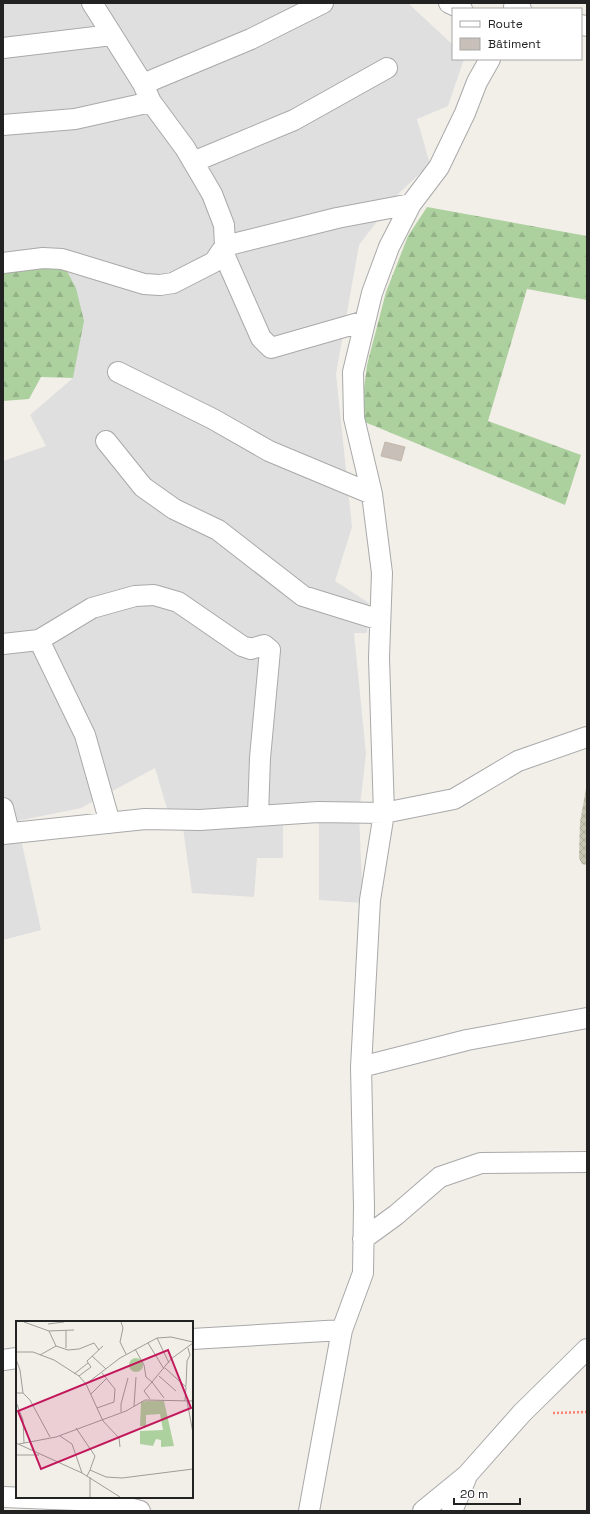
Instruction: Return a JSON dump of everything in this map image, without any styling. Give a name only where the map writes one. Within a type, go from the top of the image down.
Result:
[{"type":"street","points":[[92,3],[143,84],[151,102],[170,126],[212,194],[224,225],[224,249],[262,338],[271,348],[365,320]]},
{"type":"street","points":[[143,84],[251,39],[323,3]]},
{"type":"street","points":[[449,3],[460,8]]},
{"type":"street","points":[[3,48],[112,35]]},
{"type":"street","points":[[309,1511],[342,1330],[363,1273],[361,1067],[370,900],[384,813],[379,658],[382,573],[372,494],[354,418],[353,372],[372,293],[389,247],[411,204],[439,167],[465,113],[477,82],[489,60]]},
{"type":"street","points":[[193,162],[294,120],[387,68]]},
{"type":"street","points":[[3,125],[75,119],[151,102]]},
{"type":"street","points":[[3,262],[43,258],[62,259],[154,286],[173,283],[185,278],[214,262],[224,249],[337,218],[411,204]]},
{"type":"street","points":[[118,372],[213,419],[268,451],[372,494]]},
{"type":"street","points":[[106,441],[143,487],[174,508],[218,530],[303,596],[380,620]]},
{"type":"street","points":[[3,644],[39,640],[92,608],[135,596],[154,595],[178,602],[242,646],[251,649],[264,645],[270,650],[260,758],[258,815]]},
{"type":"street","points":[[39,640],[85,735],[110,823]]},
{"type":"street","points":[[3,808],[6,833],[145,820],[200,820],[318,812],[384,813],[454,799],[518,762],[587,737]]},
{"type":"street","points":[[361,1067],[467,1040],[587,1018]]},
{"type":"street","points":[[363,1238],[396,1215],[440,1177],[481,1163],[587,1162]]},
{"type":"street","points":[[193,1339],[342,1330]]},
{"type":"street","points":[[423,1511],[467,1475],[522,1413],[587,1349]]},
{"type":"street","points":[[3,1360],[16,1358]]},
{"type":"street","points":[[452,1511],[467,1475]]},
{"type":"street","points":[[3,1497],[16,1498]]},
{"type":"street","points":[[28,1498],[102,1501],[140,1511]]},
{"type":"shaded area","points":[[3,3],[411,3],[410,5],[452,44],[452,60],[464,60],[448,106],[417,119],[430,164],[398,194],[359,245],[336,374],[352,527],[335,581],[369,603],[367,633],[354,633],[366,754],[359,815],[363,903],[319,900],[319,816],[283,817],[283,858],[257,858],[254,897],[192,893],[182,821],[171,822],[155,768],[81,808],[17,821],[41,930],[3,940],[3,461],[46,446],[30,415],[73,378],[3,267]]},
{"type":"shaded area","points":[[587,783],[587,865],[582,864],[579,858],[580,822]]},
{"type":"green space","points":[[427,207],[587,236],[587,300],[527,289],[488,421],[581,455],[565,505],[360,420],[367,365],[386,292],[408,236]]},
{"type":"green space","points":[[62,262],[76,288],[84,321],[73,378],[41,377],[29,399],[3,401],[3,267]]},
{"type":"building","points":[[385,442],[405,447],[401,461],[381,456]]}]
